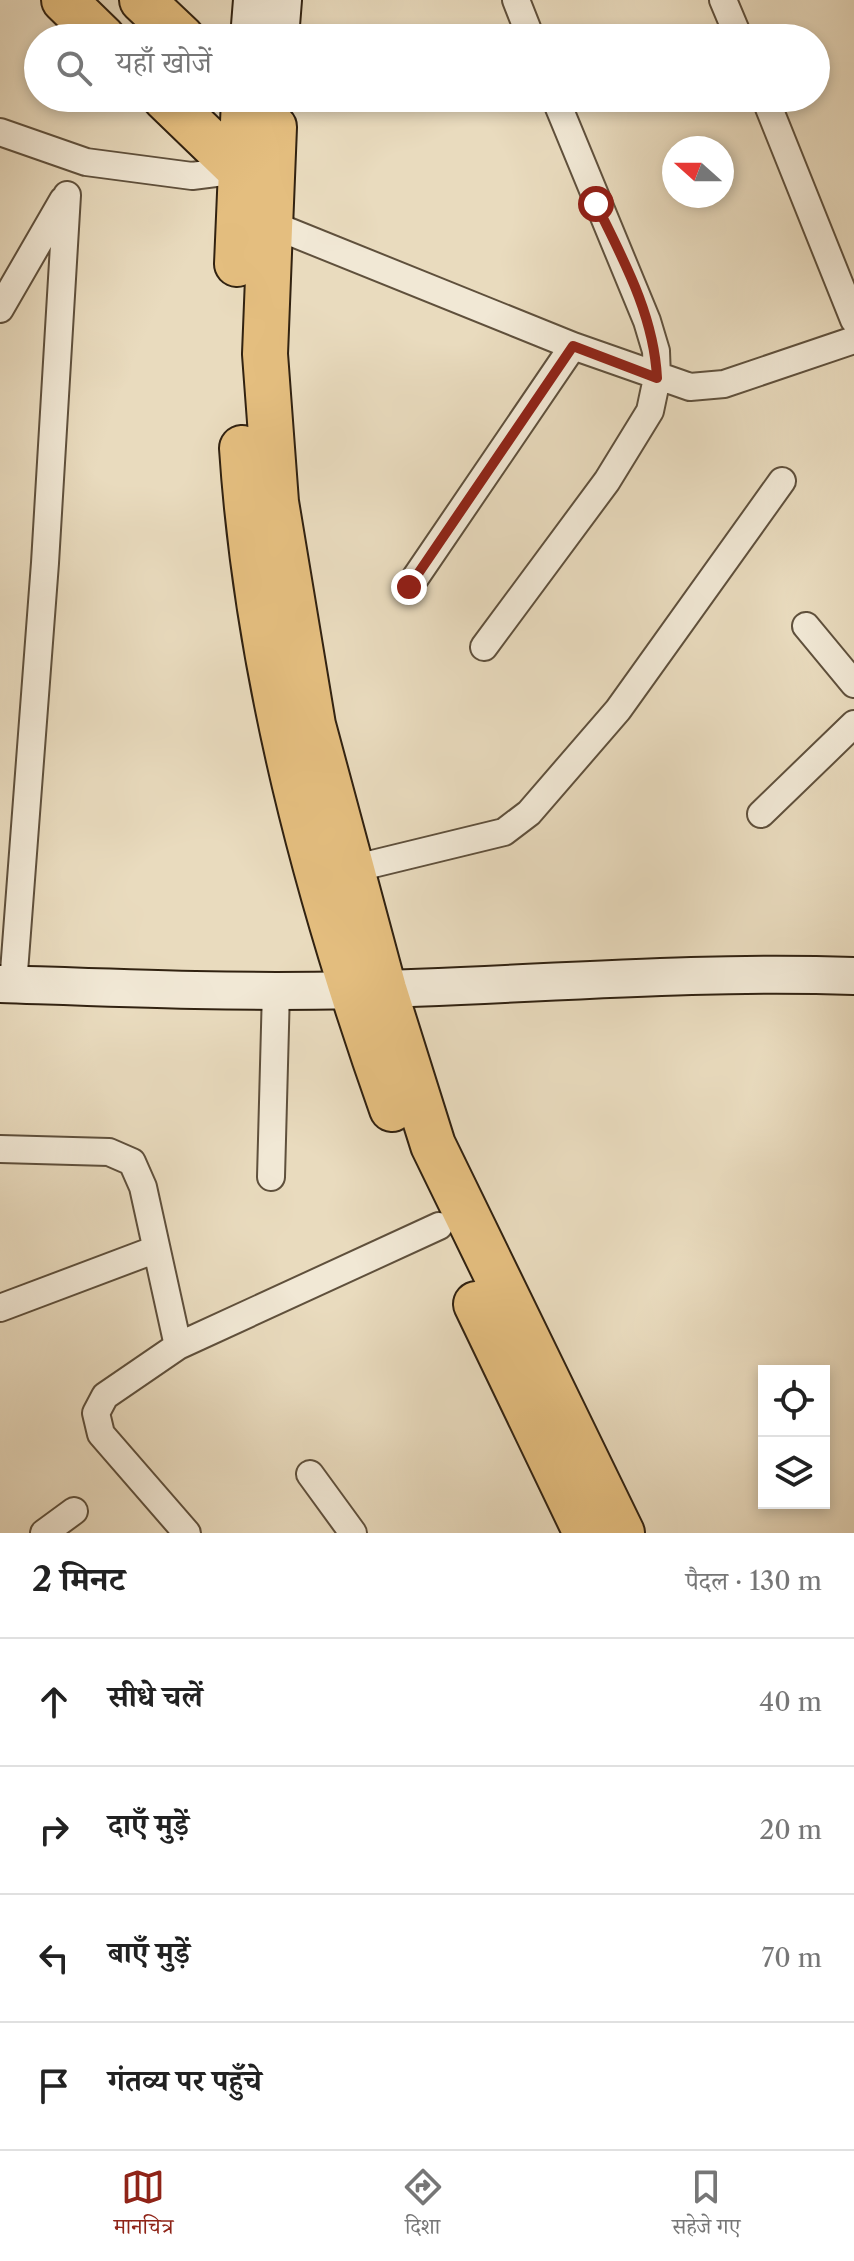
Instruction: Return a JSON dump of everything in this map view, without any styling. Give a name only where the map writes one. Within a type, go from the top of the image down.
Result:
[{"type":"highway","points":[[64,0],[89,24]]},
{"type":"highway","points":[[142,0],[167,24]]},
{"type":"highway","points":[[178,112],[259,197]]},
{"type":"highway","points":[[257,112],[265,354],[276,502],[313,725],[352,869],[367,990],[433,1145],[622,1533]]},
{"type":"highway","points":[[259,197],[235,351],[246,512],[283,733],[367,990],[410,1159],[586,1533]]},
{"type":"street","points":[[250,24],[252,0]]},
{"type":"street","points":[[281,24],[283,0]]},
{"type":"street","points":[[516,0],[525,24]]},
{"type":"street","points":[[723,0],[733,24]]},
{"type":"street","points":[[484,647],[607,481],[650,411],[657,378],[656,351],[647,321],[561,112]]},
{"type":"street","points":[[771,112],[854,320]]},
{"type":"street","points":[[0,132],[86,162],[192,176],[259,197],[573,346],[657,378],[690,387],[724,384],[854,340]]},
{"type":"street","points":[[0,309],[86,162]]},
{"type":"street","points":[[67,195],[12,826],[7,984],[367,990],[772,973],[854,976]]},
{"type":"street","points":[[409,587],[573,346]]},
{"type":"street","points":[[352,869],[504,832],[529,813],[618,710],[782,481]]},
{"type":"street","points":[[806,626],[854,684]]},
{"type":"street","points":[[761,814],[854,724]]},
{"type":"street","points":[[271,1177],[276,990]]},
{"type":"street","points":[[0,1149],[109,1152],[132,1162],[143,1187],[154,1250],[178,1346]]},
{"type":"street","points":[[187,1533],[101,1434],[96,1413],[100,1402],[113,1389],[178,1346],[439,1226]]},
{"type":"street","points":[[0,1308],[154,1250]]},
{"type":"street","points":[[310,1474],[353,1533]]},
{"type":"street","points":[[44,1533],[74,1511]]},
{"type":"route","points":[[409,587],[573,346],[657,378],[656,351],[647,321],[596,204]]}]
